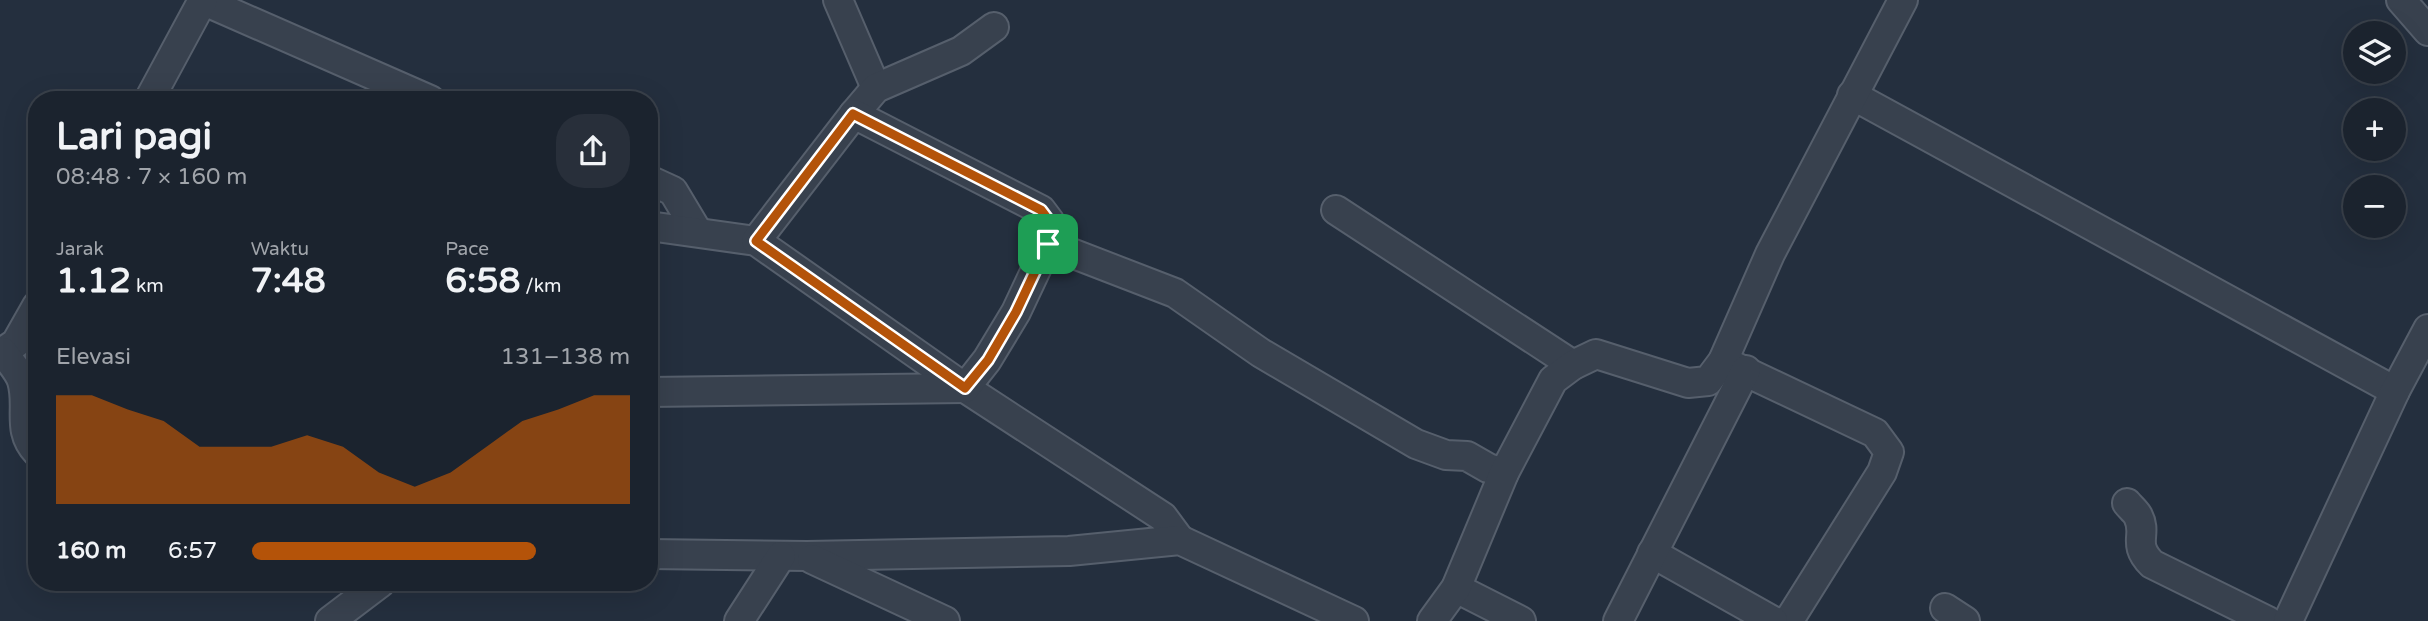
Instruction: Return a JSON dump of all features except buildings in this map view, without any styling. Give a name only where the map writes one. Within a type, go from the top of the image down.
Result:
[{"type":"street","points":[[154,91],[203,0],[410,91]]},
{"type":"street","points":[[838,0],[876,88]]},
{"type":"street","points":[[1618,621],[1652,553],[1734,365],[1770,254],[1903,0]]},
{"type":"street","points":[[2401,0],[2428,31]]},
{"type":"street","points":[[756,241],[876,88],[961,51],[994,27]]},
{"type":"street","points":[[1852,95],[2395,391]]},
{"type":"street","points":[[658,392],[965,388],[988,360],[1016,312],[1048,244],[1050,222],[1041,210],[853,114]]},
{"type":"street","points":[[658,184],[673,191],[697,231]]},
{"type":"street","points":[[1336,210],[1573,365]]},
{"type":"street","points":[[658,227],[756,241],[965,388],[1163,517],[1180,540],[1354,621]]},
{"type":"street","points":[[1048,244],[1175,293],[1261,353],[1416,444],[1446,455],[1467,456],[1488,468],[1504,473]]},
{"type":"street","points":[[28,322],[16,344],[2,352],[22,379],[24,426],[28,440]]},
{"type":"street","points":[[2288,621],[2395,391],[2428,329]]},
{"type":"street","points":[[1432,621],[1456,588],[1504,473],[1553,380],[1573,365],[1596,354],[1688,383],[1708,381],[1734,365]]},
{"type":"street","points":[[1734,365],[1875,433],[1889,452],[1882,472],[1786,621]]},
{"type":"street","points":[[2127,503],[2139,517],[2140,545],[2145,557],[2152,564],[2269,621]]},
{"type":"street","points":[[658,554],[794,556],[1069,551],[1180,540]]},
{"type":"street","points":[[1652,553],[1773,621]]},
{"type":"street","points":[[740,621],[794,556]]},
{"type":"street","points":[[794,556],[945,621]]},
{"type":"street","points":[[1456,588],[1521,621]]},
{"type":"street","points":[[330,621],[369,591]]},
{"type":"route","points":[[853,114],[1041,210],[1050,222],[1048,244],[1016,312],[988,360],[965,388],[756,241],[853,114]]}]
